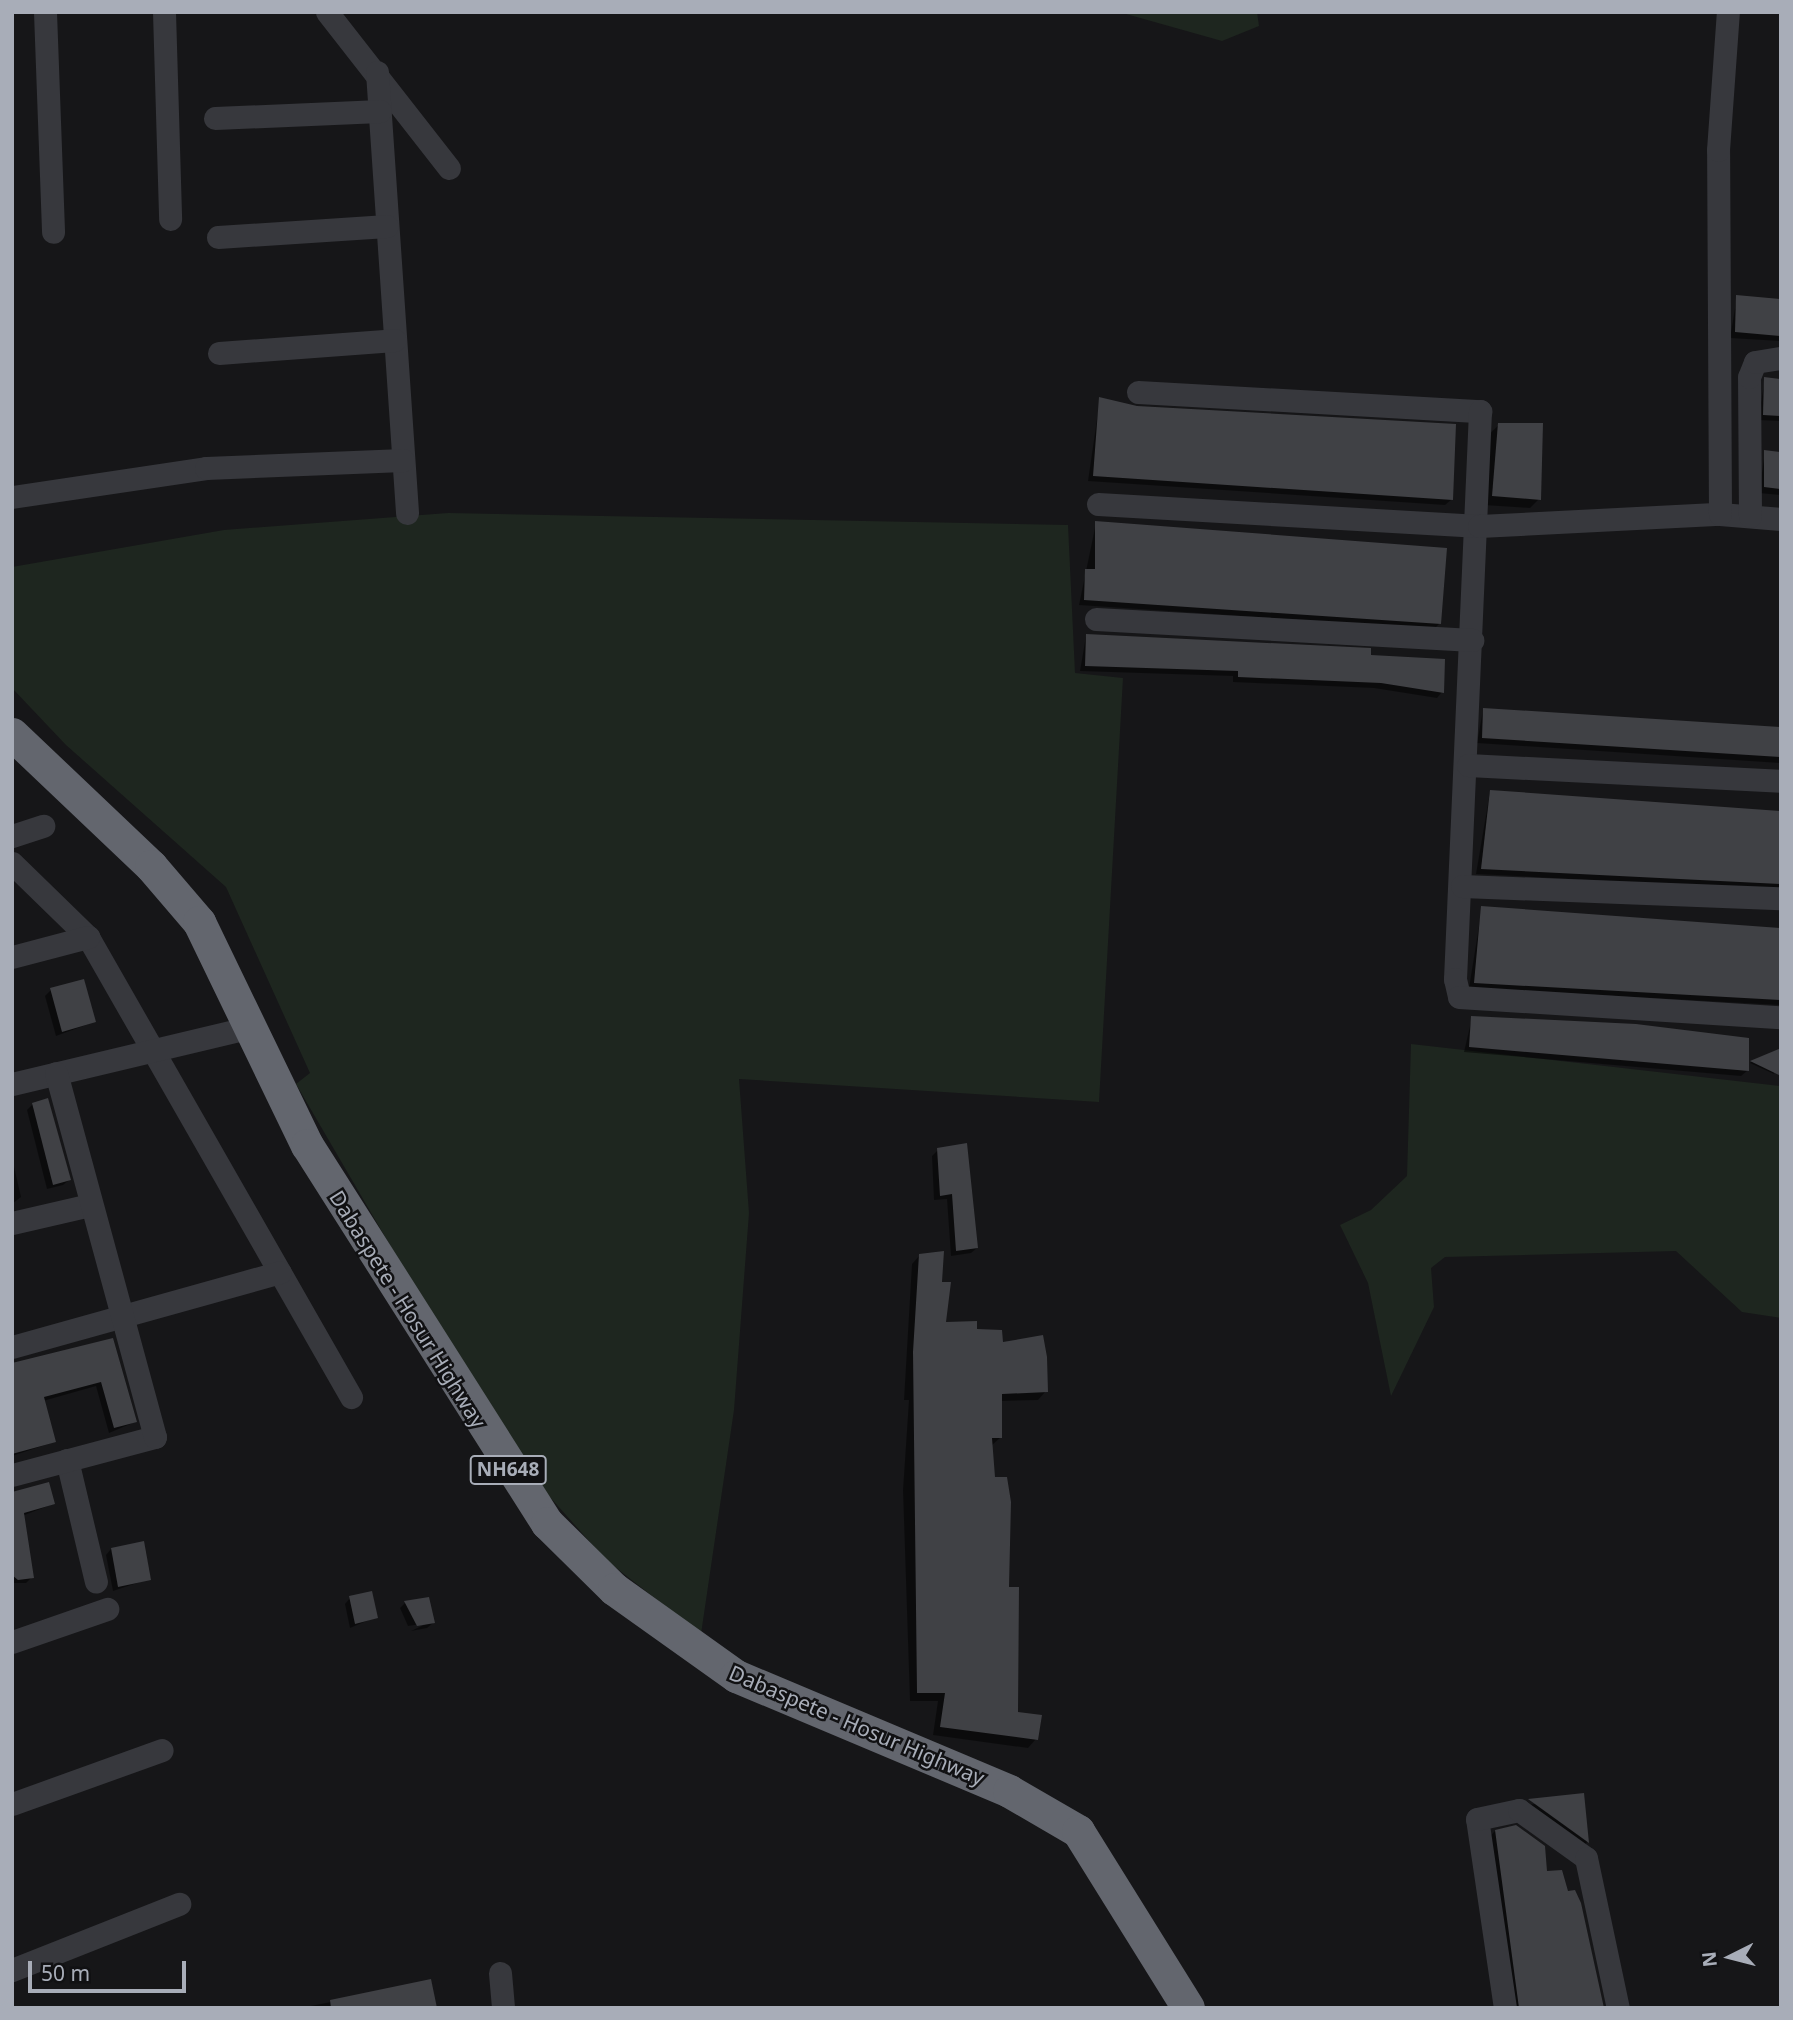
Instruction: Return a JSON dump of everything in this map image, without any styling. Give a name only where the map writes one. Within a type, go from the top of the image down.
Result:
[{"type":"highway","name":"Dabaspete - Hosur Highway","points":[[12,734],[151,866],[199,922],[307,1144],[547,1523],[614,1590],[736,1676],[1009,1791],[1078,1831],[1188,2008]]},
{"type":"street","points":[[45,12],[53,232]]},
{"type":"street","points":[[163,12],[170,219]]},
{"type":"street","points":[[327,12],[377,72],[449,168]]},
{"type":"street","points":[[1720,513],[1718,150],[1728,12]]},
{"type":"street","points":[[377,72],[407,513]]},
{"type":"street","points":[[215,118],[380,111]]},
{"type":"street","points":[[218,237],[387,226]]},
{"type":"street","points":[[219,353],[395,340]]},
{"type":"street","points":[[1751,516],[1749,377],[1755,362],[1781,358]]},
{"type":"street","points":[[1138,392],[1474,408],[1484,425],[1455,988],[1467,1000],[1781,1017]]},
{"type":"street","points":[[12,497],[206,468],[403,460]]},
{"type":"street","points":[[1098,504],[1479,526],[1720,513],[1781,519]]},
{"type":"street","points":[[1096,619],[1472,640]]},
{"type":"street","points":[[1468,765],[1781,781]]},
{"type":"street","points":[[12,836],[43,825]]},
{"type":"street","points":[[12,863],[88,937],[351,1397]]},
{"type":"street","points":[[1462,886],[1781,898]]},
{"type":"street","points":[[12,957],[88,937]]},
{"type":"street","points":[[12,1084],[156,1052],[252,1027]]},
{"type":"street","points":[[12,1475],[155,1437],[119,1319],[56,1073]]},
{"type":"street","points":[[12,1223],[90,1205]]},
{"type":"street","points":[[12,1347],[280,1272]]},
{"type":"street","points":[[67,1460],[96,1582]]},
{"type":"street","points":[[12,1643],[107,1609]]},
{"type":"street","points":[[12,1804],[162,1750]]},
{"type":"street","points":[[1505,2008],[1477,1819],[1519,1810],[1586,1858],[1618,2008]]},
{"type":"street","points":[[12,1970],[179,1904]]},
{"type":"street","points":[[500,1973],[503,2008]]},
{"type":"shaded area","points":[[1119,12],[1257,12],[1259,26],[1222,41]]},
{"type":"shaded area","points":[[448,513],[1068,525],[1075,673],[1123,678],[1099,1102],[739,1079],[749,1213],[734,1410],[701,1634],[606,1560],[541,1487],[447,1343],[296,1084],[310,1073],[226,887],[66,745],[12,688],[12,567],[224,530]]},
{"type":"shaded area","points":[[1411,1044],[1781,1086],[1781,1318],[1742,1312],[1676,1251],[1445,1257],[1431,1268],[1434,1307],[1391,1396],[1368,1283],[1340,1225],[1371,1210],[1407,1176]]},
{"type":"building","points":[[1736,295],[1781,299],[1781,336],[1735,332]]},
{"type":"building","points":[[1764,377],[1781,379],[1780,416],[1763,415]]},
{"type":"building","points":[[1099,397],[1137,406],[1456,424],[1453,500],[1093,476]]},
{"type":"building","points":[[1498,423],[1543,423],[1541,500],[1492,496]]},
{"type":"building","points":[[1764,450],[1781,452],[1781,489],[1764,487]]},
{"type":"building","points":[[1095,521],[1447,548],[1441,624],[1084,600],[1085,569],[1095,569]]},
{"type":"building","points":[[1086,634],[1371,648],[1371,655],[1445,659],[1444,693],[1381,683],[1238,677],[1238,671],[1085,666]]},
{"type":"building","points":[[1483,708],[1781,727],[1781,757],[1482,738]]},
{"type":"building","points":[[1490,790],[1781,811],[1781,884],[1481,869]]},
{"type":"building","points":[[1481,906],[1781,928],[1781,1000],[1474,983]]},
{"type":"building","points":[[84,979],[96,1022],[62,1032],[50,988]]},
{"type":"building","points":[[1471,1016],[1636,1024],[1749,1038],[1749,1071],[1469,1047]]},
{"type":"building","points":[[1781,1048],[1781,1076],[1750,1061]]},
{"type":"building","points":[[48,1098],[71,1180],[53,1185],[32,1103]]},
{"type":"building","points":[[967,1143],[978,1248],[956,1251],[952,1194],[940,1196],[937,1148]]},
{"type":"building","points":[[944,1251],[942,1282],[951,1282],[946,1322],[977,1321],[977,1329],[1002,1330],[1003,1342],[1043,1335],[1048,1392],[1002,1394],[1002,1438],[992,1438],[995,1477],[1007,1477],[1011,1502],[1009,1587],[1019,1587],[1018,1712],[1042,1715],[1038,1740],[940,1727],[945,1693],[917,1693],[913,1352],[919,1254]]},
{"type":"building","points":[[113,1338],[137,1422],[114,1428],[101,1382],[44,1397],[56,1442],[12,1454],[12,1363]]},
{"type":"building","points":[[49,1482],[55,1504],[24,1513],[34,1578],[18,1580],[12,1575],[12,1492]]},
{"type":"building","points":[[144,1541],[151,1580],[118,1587],[111,1548]]},
{"type":"building","points":[[372,1591],[378,1618],[355,1624],[349,1596]]},
{"type":"building","points":[[429,1597],[435,1623],[417,1626],[404,1601]]},
{"type":"building","points":[[1584,1793],[1589,1843],[1528,1799]]},
{"type":"building","points":[[1516,1825],[1545,1846],[1547,1871],[1562,1870],[1568,1891],[1575,1890],[1581,1903],[1604,2008],[1519,2008],[1495,1830]]},
{"type":"building","points":[[431,1979],[437,2008],[331,2008],[330,2000]]}]
